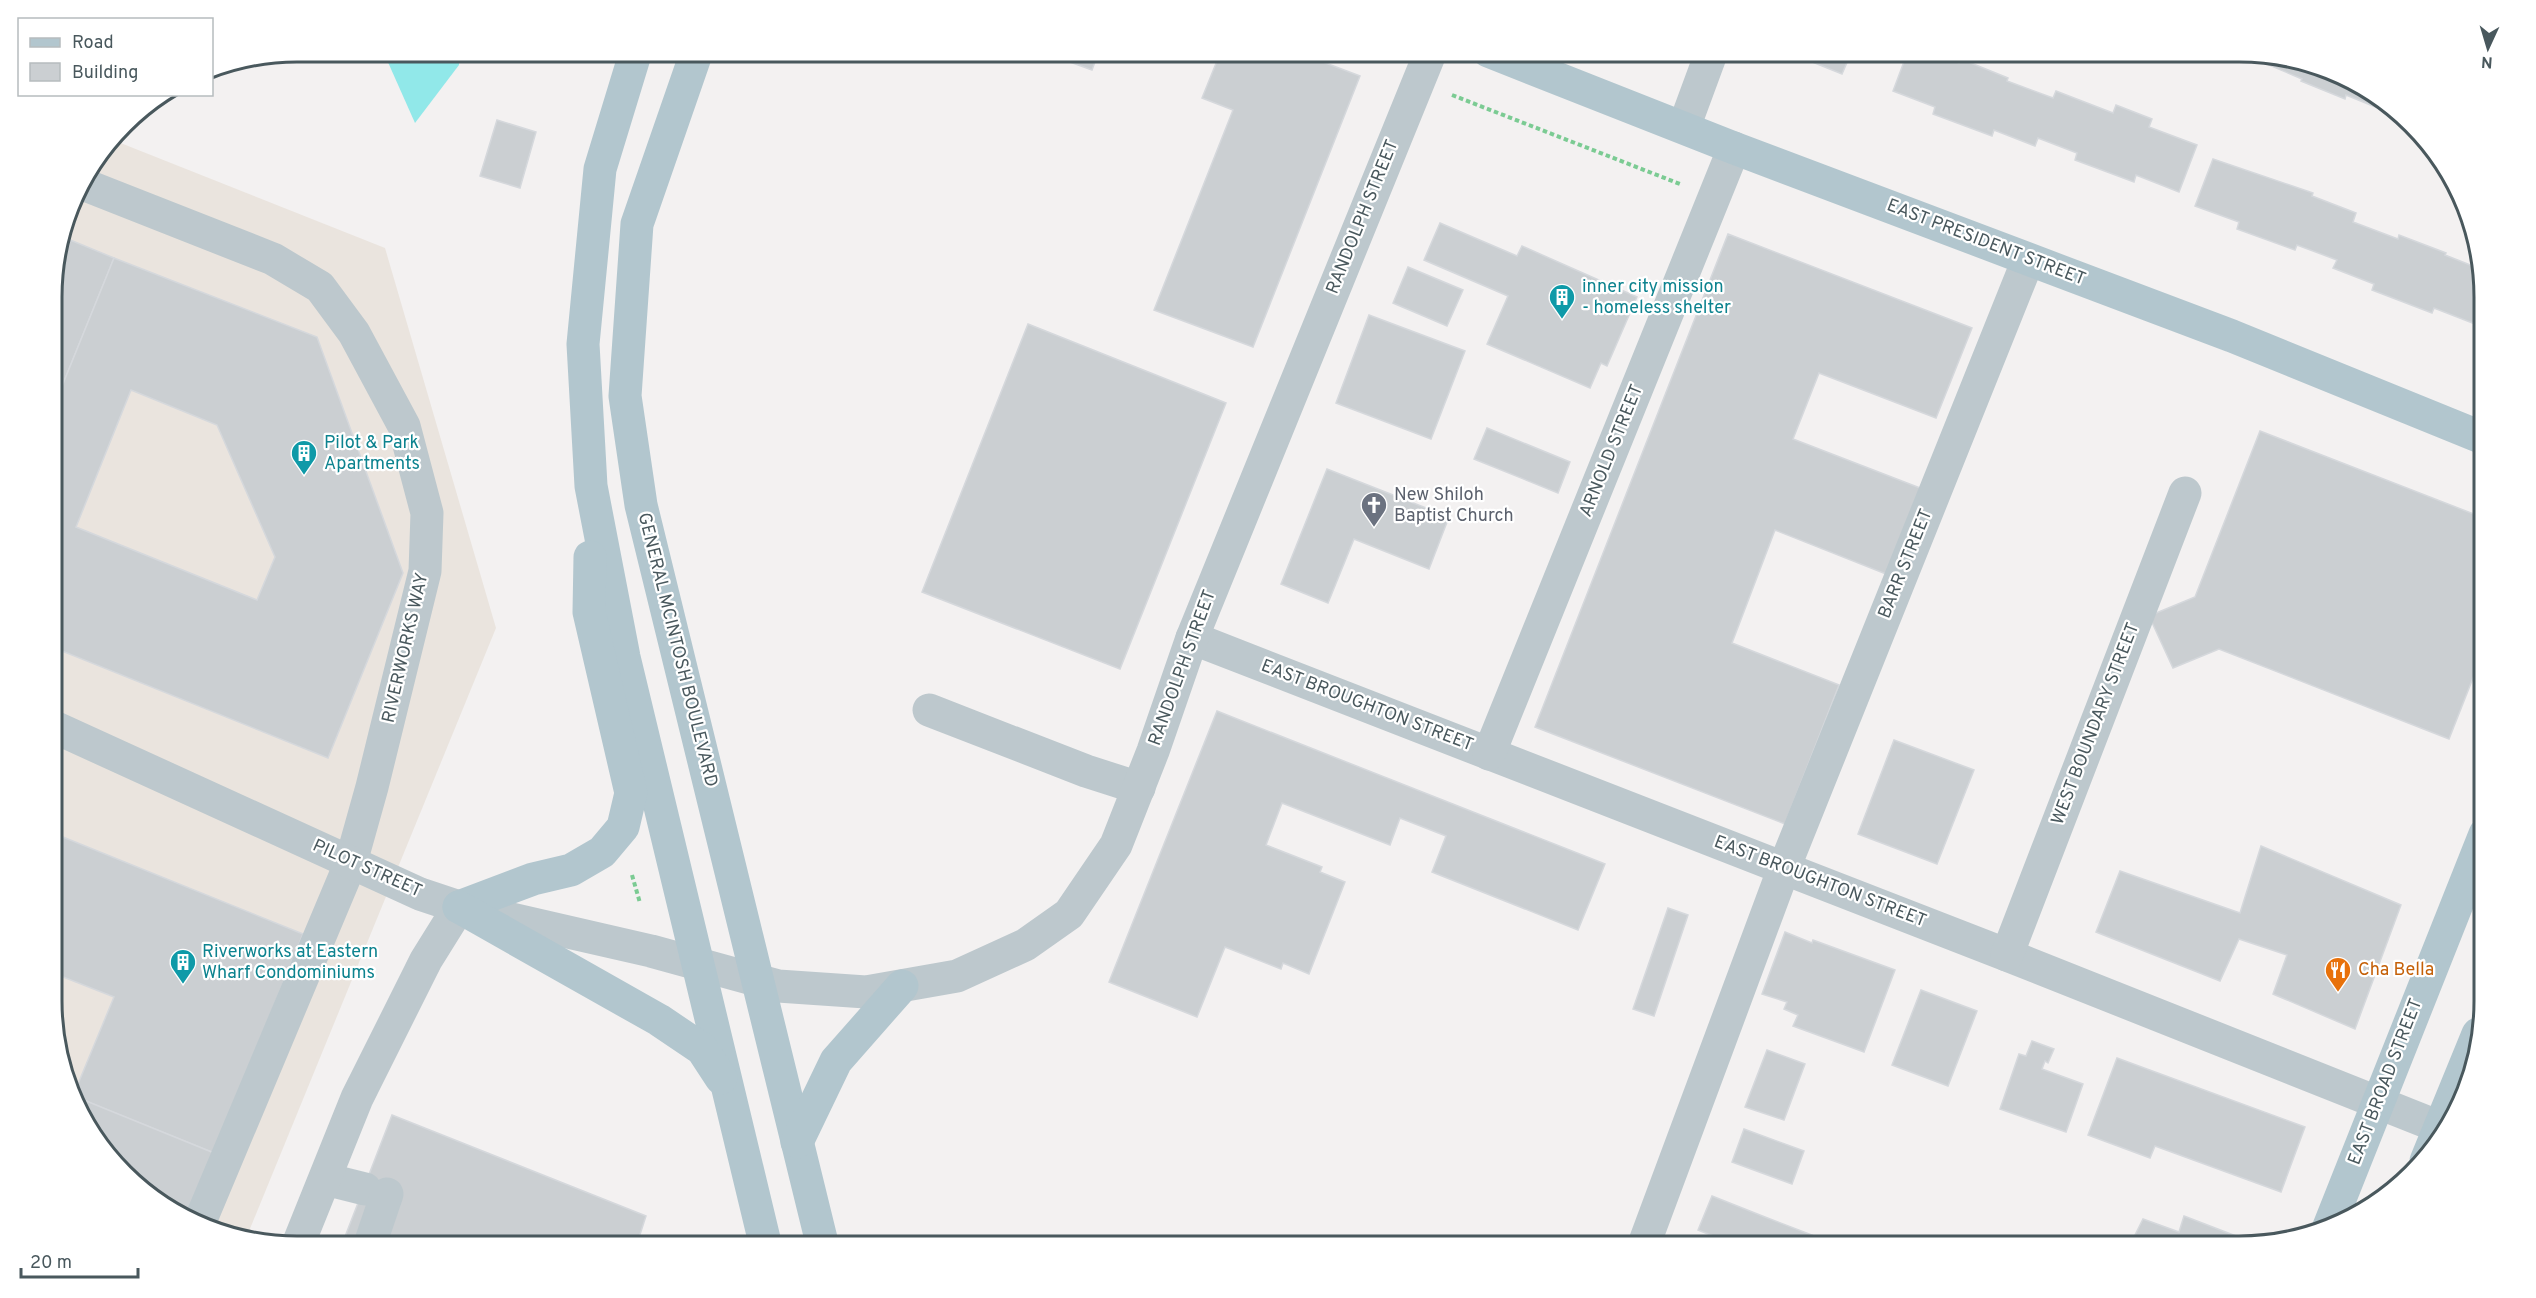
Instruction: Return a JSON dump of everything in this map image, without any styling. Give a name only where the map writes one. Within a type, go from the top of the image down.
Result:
[{"type":"main road","points":[[459,907],[533,879],[571,870],[602,852],[623,827],[631,793],[589,612],[591,486],[583,344],[600,169],[633,62]]},
{"type":"main road","name":"GENERAL MCINTOSH BOULEVARD","points":[[693,62],[637,224],[625,396],[641,505],[821,1237]]},
{"type":"main road","name":"EAST PRESIDENT STREET","points":[[1516,62],[1734,148],[2232,336],[2474,434]]},
{"type":"main road","points":[[591,486],[624,657],[764,1237]]},
{"type":"main road","name":"EAST BROAD STREET","points":[[2333,1217],[2474,861]]},
{"type":"main road","points":[[459,907],[659,1020],[702,1049],[728,1090]]},
{"type":"main road","points":[[797,1142],[836,1061],[902,986]]},
{"type":"main road","points":[[2456,1093],[2462,1077]]},
{"type":"street","name":"RANDOLPH STREET","points":[[698,964],[778,986],[866,992],[957,976],[1025,945],[1069,914],[1116,845],[1139,788],[1192,638],[1427,62]]},
{"type":"street","points":[[1684,127],[1708,62]]},
{"type":"street","name":"ARNOLD STREET","points":[[1490,754],[1734,148]]},
{"type":"street","name":"RIVERWORKS WAY","points":[[89,187],[273,259],[320,286],[354,333],[404,426],[427,513],[425,570],[372,787],[351,862],[202,1217]]},
{"type":"street","name":"BARR STREET","points":[[1656,1237],[1784,868],[2028,260]]},
{"type":"street","name":"WEST BOUNDARY STREET","points":[[2007,955],[2185,493]]},
{"type":"street","name":"EAST BROUGHTON STREET","points":[[1192,638],[2007,955],[2439,1126]]},
{"type":"street","points":[[928,710],[1086,771],[1139,788]]},
{"type":"street","name":"PILOT STREET","points":[[62,731],[420,894],[459,907],[698,964]]},
{"type":"street","points":[[301,1237],[357,1098],[426,960],[459,907]]},
{"type":"street","points":[[325,1179],[376,1192],[370,1237]]},
{"type":"path","points":[[1419,82],[1686,186]]},
{"type":"path","points":[[633,877],[640,903]]},
{"type":"shaded area","points":[[119,143],[385,248],[496,628],[249,1231],[207,1219],[179,1205],[153,1188],[130,1168],[101,1132],[74,1077],[66,1047],[62,1017],[62,281],[66,251],[79,207],[101,166]]},
{"type":"water","points":[[388,62],[459,62],[459,65],[415,123]]},
{"type":"building","points":[[1070,62],[1095,62],[1092,70]]},
{"type":"building","points":[[1217,62],[1323,62],[1360,76],[1253,347],[1154,310],[1233,110],[1202,98]]},
{"type":"building","points":[[1812,62],[1847,62],[1842,74]]},
{"type":"building","points":[[1904,62],[1968,62],[2008,78],[2007,81],[2053,98],[2056,91],[2113,113],[2116,105],[2152,119],[2149,127],[2197,145],[2179,192],[2136,175],[2134,182],[2075,160],[2077,153],[2038,138],[2035,146],[1994,130],[1992,136],[1933,114],[1935,107],[1893,91]]},
{"type":"building","points":[[2265,63],[2285,66],[2329,79],[2357,93],[2383,110],[2346,95],[2345,99],[2301,81],[2302,79]]},
{"type":"building","points":[[497,120],[536,132],[520,188],[480,176]]},
{"type":"building","points":[[2213,159],[2313,193],[2312,196],[2356,213],[2353,222],[2398,239],[2399,235],[2472,266],[2474,324],[2434,308],[2432,313],[2372,290],[2374,284],[2333,268],[2337,260],[2297,245],[2295,250],[2237,229],[2239,222],[2195,206]]},
{"type":"building","name":"inner city mission - homeless shelter","points":[[1440,223],[1517,256],[1522,246],[1637,297],[1607,366],[1601,363],[1590,388],[1487,344],[1508,296],[1424,260]]},
{"type":"building","points":[[1728,234],[1972,328],[1936,418],[1819,373],[1793,439],[1920,488],[1886,574],[1775,530],[1732,643],[1839,685],[1785,824],[1535,727]]},
{"type":"building","points":[[69,239],[114,258],[62,386],[62,281]]},
{"type":"building","name":"Pilot & Park Apartments","points":[[114,258],[317,337],[403,573],[328,758],[62,651],[62,386]],"holes":[[[131,390],[217,425],[275,557],[257,600],[76,527]]]},
{"type":"building","points":[[1408,267],[1463,290],[1447,326],[1393,303]]},
{"type":"building","points":[[1369,315],[1465,351],[1431,439],[1336,403]]},
{"type":"building","points":[[1028,324],[1226,403],[1120,669],[922,592]]},
{"type":"building","points":[[1487,428],[1570,462],[1558,493],[1474,459]]},
{"type":"building","points":[[2260,431],[2474,514],[2474,675],[2449,739],[2219,649],[2173,668],[2149,616],[2195,597]]},
{"type":"building","name":"New Shiloh Baptist Church","points":[[1327,469],[1449,517],[1429,569],[1354,539],[1328,603],[1281,584]]},
{"type":"building","points":[[1217,711],[1605,864],[1578,930],[1432,872],[1446,836],[1400,818],[1390,845],[1282,803],[1266,845],[1322,867],[1320,872],[1345,882],[1309,974],[1283,963],[1281,969],[1225,947],[1197,1017],[1109,982]]},
{"type":"building","points":[[1894,740],[1974,770],[1937,864],[1858,834]]},
{"type":"building","name":"Riverworks at Eastern Wharf Condominiums","points":[[62,837],[303,934],[214,1153],[84,1100],[77,1086],[114,997],[62,977]]},
{"type":"building","points":[[2261,846],[2401,905],[2355,1029],[2273,994],[2287,955],[2239,939],[2220,981],[2096,932],[2120,871],[2240,913]]},
{"type":"building","points":[[1668,908],[1688,915],[1654,1016],[1633,1009]]},
{"type":"building","points":[[1785,932],[1895,970],[1864,1052],[1793,1026],[1798,1015],[1784,1009],[1787,1002],[1762,994]]},
{"type":"building","points":[[1921,990],[1977,1011],[1948,1086],[1892,1065]]},
{"type":"building","points":[[2032,1041],[2054,1049],[2048,1063],[2045,1061],[2042,1069],[2083,1084],[2066,1132],[2000,1109],[2019,1054],[2026,1056]]},
{"type":"building","points":[[1767,1050],[1805,1064],[1784,1120],[1745,1107]]},
{"type":"building","points":[[2117,1058],[2305,1127],[2281,1192],[2155,1146],[2150,1158],[2088,1135]]},
{"type":"building","points":[[83,1100],[214,1153],[190,1210],[153,1188],[130,1168],[101,1132]]},
{"type":"building","points":[[392,1115],[646,1216],[639,1237],[345,1237]]},
{"type":"building","points":[[1744,1129],[1804,1151],[1792,1184],[1732,1162]]},
{"type":"building","points":[[1712,1196],[1817,1237],[1716,1237],[1698,1230]]},
{"type":"building","points":[[2184,1216],[2236,1236],[2134,1237],[2143,1219],[2179,1232]]},
{"type":"place","name":"inner city mission - homeless shelter","points":[[1562,320]]},
{"type":"place","name":"Pilot & Park Apartments","points":[[304,476]]},
{"type":"place","name":"New Shiloh Baptist Church","points":[[1374,528]]},
{"type":"place","name":"Riverworks at Eastern Wharf Condominiums","points":[[183,985]]},
{"type":"place","name":"Cha Bella","points":[[2338,993]]}]
